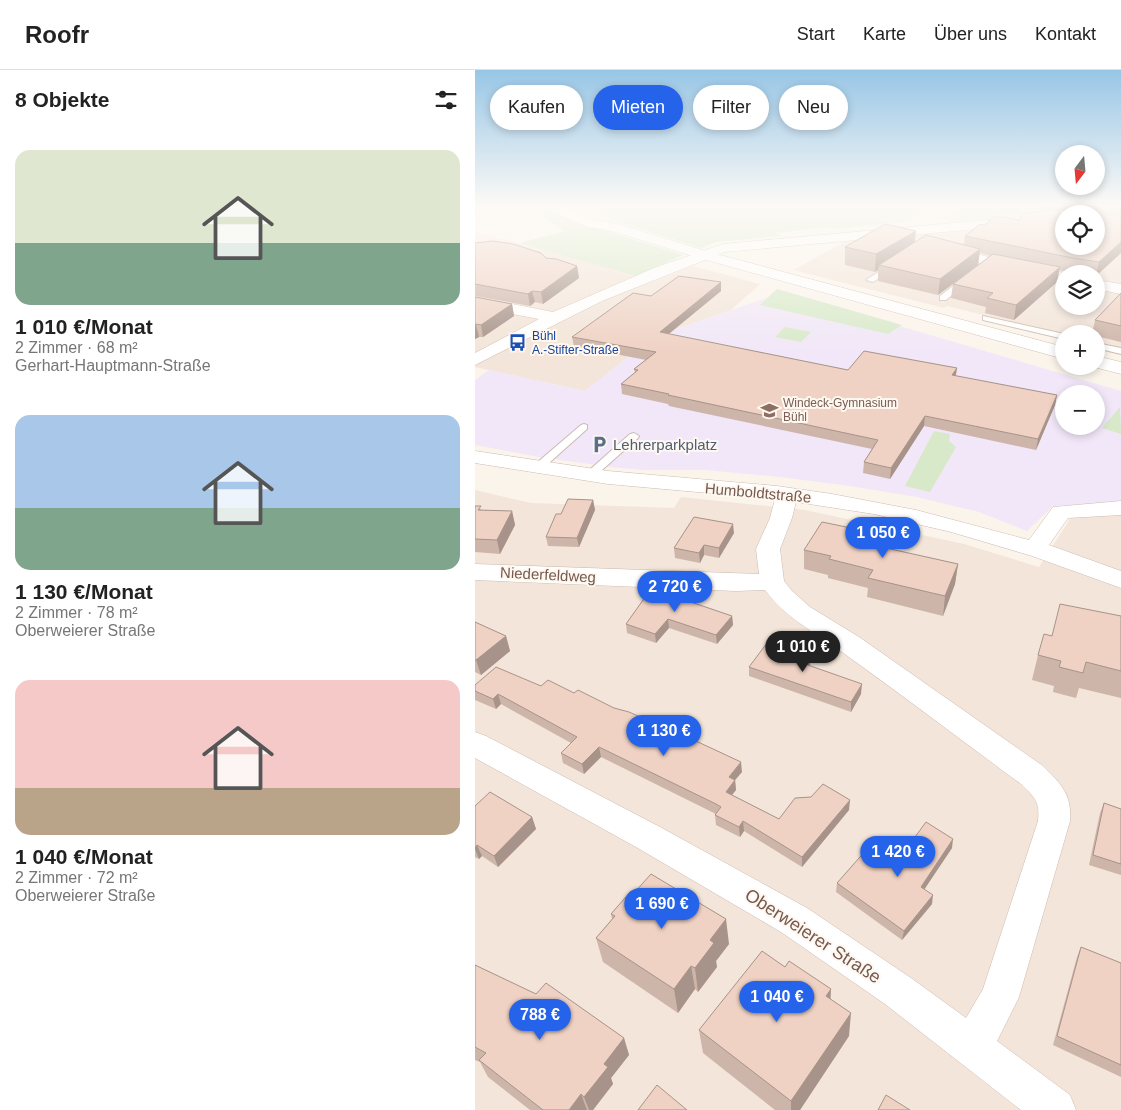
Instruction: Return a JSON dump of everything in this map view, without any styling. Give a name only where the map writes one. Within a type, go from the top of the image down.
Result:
[{"type":"street","points":[[475,360],[554,316],[703,256]]},
{"type":"street","points":[[706,256],[1055,351]]},
{"type":"street","points":[[751,256],[753,260],[766,272]]},
{"type":"street","points":[[961,256],[987,265],[1055,276]]},
{"type":"street","points":[[1105,286],[1121,289]]},
{"type":"street","points":[[475,302],[554,316]]},
{"type":"street","points":[[1105,364],[1121,368]]},
{"type":"street","name":"Humboldtstraße","points":[[475,457],[536,469],[589,476],[787,494],[926,518],[1035,548],[1121,580]]},
{"type":"street","points":[[787,494],[781,518],[769,549],[772,582],[786,600],[801,613],[850,644],[1032,775],[1042,784],[1053,800],[1055,809],[1054,821],[1000,997],[987,1023],[970,1045]]},
{"type":"street","points":[[1035,548],[1061,512],[1121,508]]},
{"type":"street","name":"Niederfeldweg","points":[[475,572],[736,583],[772,582]]},
{"type":"street","name":"Oberweierer Straße","points":[[475,744],[648,837],[795,920],[898,991],[1055,1110]]},
{"type":"lane","points":[[870,280],[895,265]]},
{"type":"lane","points":[[943,298],[975,274]]},
{"type":"lane","points":[[986,318],[1055,335]]},
{"type":"lane","points":[[1105,347],[1121,351]]},
{"type":"lane","points":[[536,469],[584,427]]},
{"type":"lane","points":[[589,476],[634,436]]},
{"type":"shaded area","points":[[475,256],[568,256],[652,282],[693,266],[760,284],[731,310],[653,337],[585,391],[475,367]]},
{"type":"shaded area","points":[[819,256],[1121,256],[1121,349],[1105,345],[1105,325],[1055,325],[1055,333],[947,306],[944,308],[793,270]]},
{"type":"shaded area","name":"Windeck-Gymnasium Bühl","points":[[784,292],[1055,372],[1055,375],[1067,375],[1101,385],[1055,385],[1055,435],[1105,435],[1105,386],[1121,391],[1121,502],[1053,506],[1027,531],[979,512],[917,497],[850,486],[705,470],[643,470],[611,467],[539,457],[475,445],[475,380],[489,370],[585,391],[653,337]]},
{"type":"shaded area","points":[[475,490],[531,503],[674,508],[681,497],[805,510],[964,544],[1039,567],[1072,516],[1121,513],[1121,1110],[475,1110]]},
{"type":"green space","points":[[564,256],[682,256],[635,276]]},
{"type":"green space","points":[[777,289],[902,325],[888,334],[760,305]]},
{"type":"green space","points":[[785,327],[811,332],[801,342],[775,337]]},
{"type":"green space","points":[[1120,407],[1121,434],[1105,429],[1105,424]]},
{"type":"green space","points":[[934,431],[950,434],[949,441],[956,447],[930,492],[905,486]]},
{"type":"building","points":[[475,256],[544,256],[546,258],[556,259],[577,266],[541,292],[532,291],[528,294],[475,284]]},
{"type":"building","points":[[894,256],[971,256],[940,279],[879,265]]},
{"type":"building","points":[[991,256],[1001,256],[1055,266],[1055,271],[1016,305],[987,298],[993,293],[953,284]]},
{"type":"building","points":[[1061,256],[1106,256],[1099,262],[1073,258]]},
{"type":"building","points":[[679,276],[721,282],[660,332],[848,370],[864,351],[957,368],[952,375],[1055,395],[1055,400],[1038,439],[925,416],[891,468],[864,462],[878,440],[621,384],[638,370],[634,369],[656,352],[572,337],[633,293],[651,296]]},
{"type":"building","points":[[1121,293],[1121,326],[1095,320],[1100,315],[1105,315],[1105,310]]},
{"type":"building","points":[[475,297],[512,304],[481,325],[475,325]]},
{"type":"building","points":[[568,499],[593,500],[577,538],[546,537],[556,514],[561,514]]},
{"type":"building","points":[[475,506],[481,506],[478,510],[512,511],[497,540],[475,539]]},
{"type":"building","points":[[694,517],[733,524],[719,548],[704,545],[699,553],[674,548]]},
{"type":"building","points":[[822,522],[856,529],[854,533],[890,541],[886,548],[958,564],[945,596],[868,578],[873,570],[829,559],[831,556],[804,550]]},
{"type":"building","points":[[653,586],[687,597],[685,600],[732,616],[716,635],[668,619],[655,634],[626,624]]},
{"type":"building","points":[[1060,604],[1121,616],[1121,671],[1086,662],[1083,673],[1059,667],[1061,661],[1038,655],[1044,634],[1052,636]]},
{"type":"building","points":[[475,622],[506,636],[476,660],[475,660]]},
{"type":"building","points":[[767,643],[810,658],[805,664],[862,684],[851,702],[749,667]]},
{"type":"building","points":[[496,667],[541,686],[548,680],[574,693],[578,690],[614,708],[629,712],[658,725],[664,719],[687,730],[683,735],[741,762],[729,777],[735,780],[726,792],[779,819],[795,798],[811,797],[823,784],[850,800],[802,857],[743,821],[739,827],[715,815],[721,807],[716,804],[599,747],[582,764],[561,753],[577,737],[498,694],[493,699],[475,691],[475,685]]},
{"type":"building","points":[[490,792],[532,817],[494,856],[477,845],[475,848],[475,806]]},
{"type":"building","points":[[1104,803],[1121,809],[1121,864],[1093,855]]},
{"type":"building","points":[[926,822],[953,839],[921,887],[933,895],[904,931],[837,883],[867,849],[893,867]]},
{"type":"building","points":[[651,874],[726,919],[710,940],[714,943],[695,968],[691,966],[674,989],[596,938],[615,916],[611,914],[631,891],[634,893]]},
{"type":"building","points":[[1081,947],[1121,963],[1121,1065],[1057,1036]]},
{"type":"building","points":[[762,951],[785,967],[789,961],[831,989],[826,996],[851,1013],[791,1101],[699,1030]]},
{"type":"building","points":[[475,965],[536,994],[546,983],[624,1038],[604,1064],[608,1067],[584,1097],[581,1094],[569,1110],[543,1110],[479,1060],[486,1053],[475,1047]]},
{"type":"building","points":[[657,1085],[687,1110],[638,1110]]},
{"type":"building","points":[[886,1095],[910,1110],[878,1110]]},
{"type":"place","name":"Bühl A.-Stifter-Straße","points":[[518,343]]},
{"type":"place","name":"Windeck-Gymnasium Bühl","points":[[769,410]]},
{"type":"place","name":"Lehrerparkplatz","points":[[599,445]]}]
